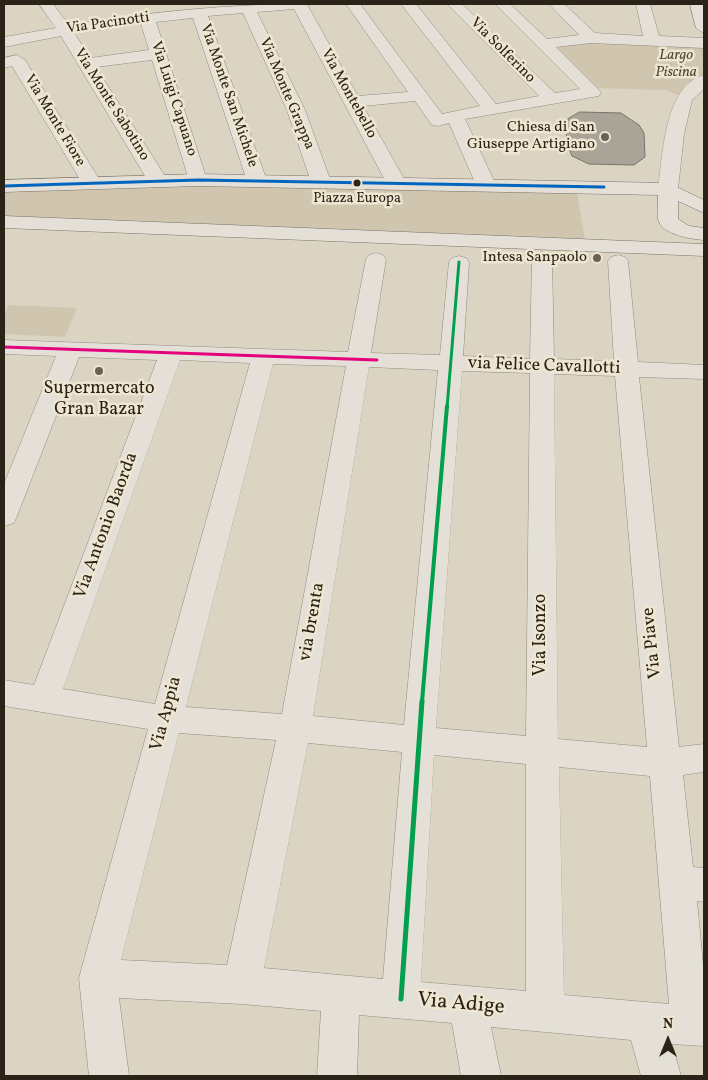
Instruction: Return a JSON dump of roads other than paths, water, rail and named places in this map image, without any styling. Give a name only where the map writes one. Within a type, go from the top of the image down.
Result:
[{"type":"street","name":"Via Monte Sabotino","points":[[46,4],[86,63],[158,181]]},
{"type":"street","name":"Via Pacinotti","points":[[4,42],[65,30],[147,18],[300,4]]},
{"type":"street","name":"Via Montebello","points":[[300,4],[397,184]]},
{"type":"street","points":[[352,4],[438,121],[490,108],[593,92],[502,4]]},
{"type":"street","points":[[408,4],[490,108]]},
{"type":"street","name":"Via Solferino","points":[[454,4],[550,98]]},
{"type":"street","points":[[556,4],[591,38]]},
{"type":"street","points":[[643,4],[652,40]]},
{"type":"street","name":"Via Monte Grappa","points":[[248,8],[296,110],[321,182]]},
{"type":"street","name":"Via Monte San Michele","points":[[199,12],[257,181]]},
{"type":"street","name":"Via Luigi Capuano","points":[[147,18],[198,180]]},
{"type":"street","points":[[544,44],[591,38],[704,43]]},
{"type":"street","points":[[86,63],[158,54]]},
{"type":"street","name":"Via Monte Fiore","points":[[10,62],[91,182]]},
{"type":"street","points":[[700,238],[671,224],[667,219],[668,189],[675,134],[684,98],[704,80]]},
{"type":"street","points":[[352,102],[419,96]]},
{"type":"street","points":[[455,116],[486,185]]},
{"type":"street","points":[[4,186],[198,180],[668,189],[704,207]]},
{"type":"street","points":[[668,213],[674,208],[683,206],[704,207]]},
{"type":"street","points":[[4,222],[676,250],[686,241],[700,238]]},
{"type":"street","name":"via brenta","points":[[242,985],[295,728],[376,258]]},
{"type":"street","name":"Via Isonzo","points":[[542,258],[542,751],[545,1012]]},
{"type":"street","name":"Via Piave","points":[[618,261],[625,370],[665,763],[691,884],[697,1026]]},
{"type":"street","points":[[401,999],[419,741],[459,262]]},
{"type":"street","name":"via Felice Cavallotti","points":[[4,347],[704,372]]},
{"type":"street","points":[[4,516],[70,349]]},
{"type":"street","name":"Via Antonio Baorda","points":[[44,699],[171,353]]},
{"type":"street","name":"Via Appia","points":[[109,1076],[98,978],[264,356]]},
{"type":"street","points":[[4,694],[166,719],[295,728],[665,763],[704,758]]},
{"type":"street","name":"Via Adige","points":[[98,978],[242,985],[697,1026]]},
{"type":"street","points":[[336,1076],[341,994]]},
{"type":"street","points":[[468,1006],[481,1076]]},
{"type":"street","points":[[646,1022],[661,1076]]},
{"type":"place","name":"Chiesa di San Giuseppe Artigiano","points":[[605,137]]},
{"type":"place","name":"Piazza Europa","points":[[357,183]]},
{"type":"place","name":"Intesa Sanpaolo","points":[[597,258]]},
{"type":"place","name":"Supermercato Gran Bazar","points":[[99,371]]},
{"type":"park label","name":"Largo Piscina","points":[[676,64]]}]
